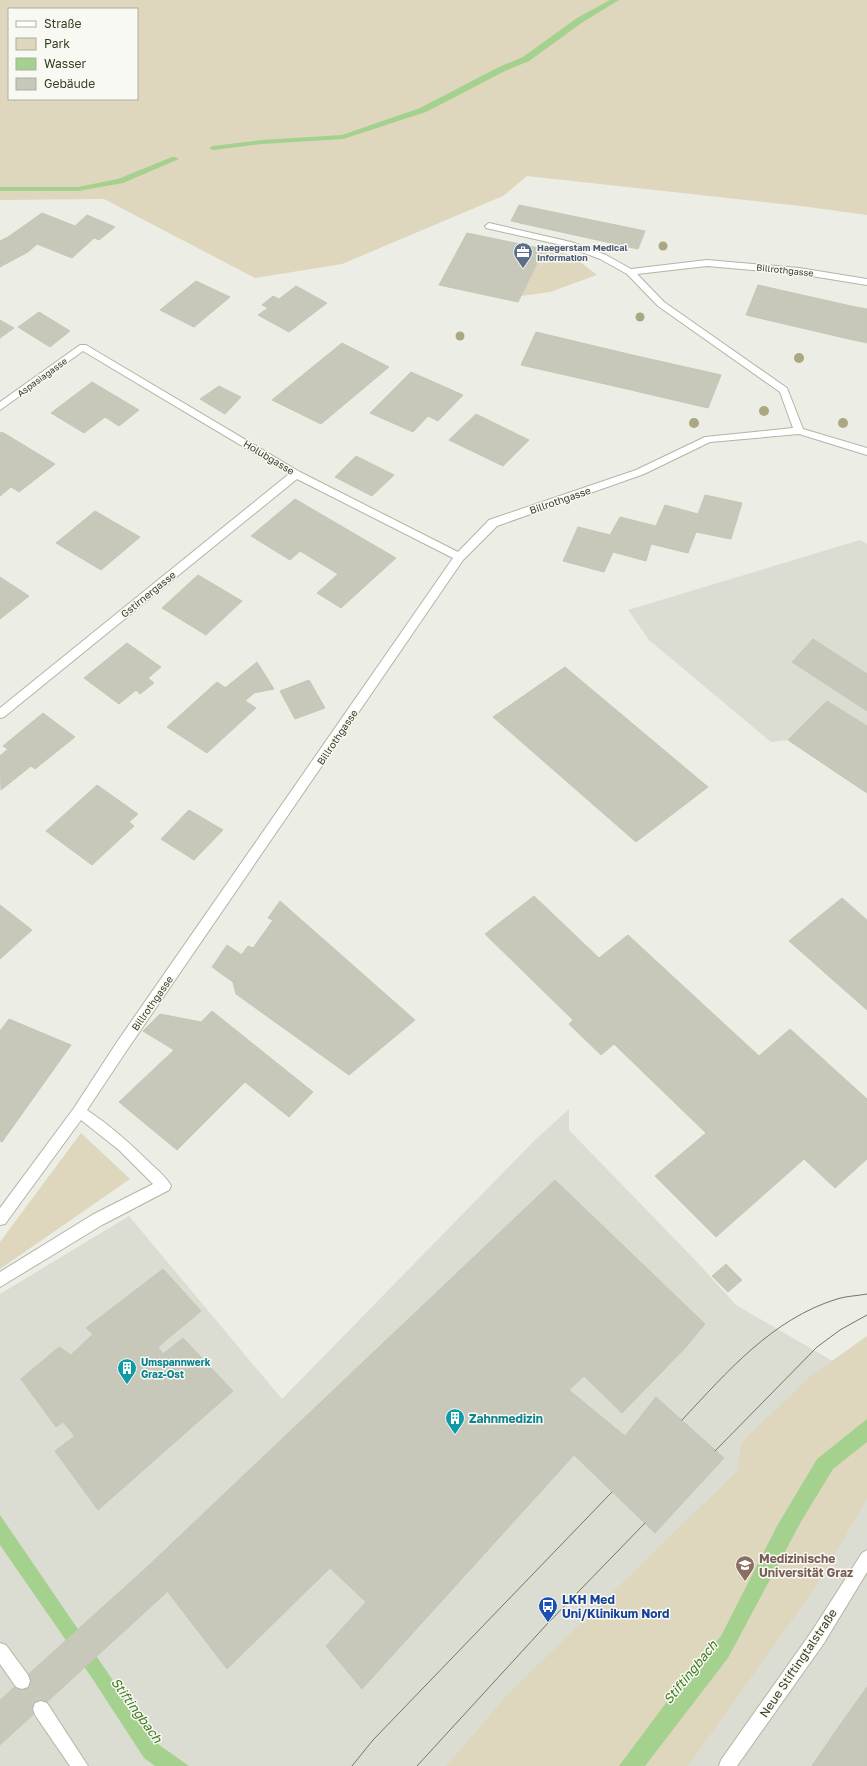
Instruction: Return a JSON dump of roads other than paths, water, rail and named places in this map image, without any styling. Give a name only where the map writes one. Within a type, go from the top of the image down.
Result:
[{"type":"street","points":[[489,226],[568,244],[603,257],[630,272],[661,304],[784,390],[799,430]]},
{"type":"street","name":"Billrothgasse","points":[[630,272],[707,263],[799,271],[867,282]]},
{"type":"street","name":"Aspasiagasse","points":[[0,407],[83,347]]},
{"type":"street","name":"Holubgasse","points":[[83,347],[296,474],[459,557]]},
{"type":"street","name":"Billrothgasse","points":[[0,1219],[79,1112],[122,1046],[459,557],[493,523],[640,472],[708,439],[799,430],[867,452]]},
{"type":"street","name":"Gstirnergasse","points":[[0,714],[296,474]]},
{"type":"street","points":[[0,1280],[97,1220],[164,1186],[126,1147],[100,1125],[79,1112]]},
{"type":"street","name":"Neue Stiftingtalstraße","points":[[727,1766],[818,1637],[867,1558]]},
{"type":"street","points":[[0,1651],[22,1681]]},
{"type":"street","points":[[40,1709],[80,1766]]},
{"type":"water","name":"Stiftingbach","points":[[867,1419],[867,1442],[833,1469],[802,1520],[728,1658],[645,1766],[619,1766],[683,1680],[721,1636],[777,1526],[817,1459]]},
{"type":"water","name":"Stiftingbach","points":[[0,1515],[155,1742],[189,1766],[155,1766],[144,1758],[92,1678],[0,1545]]},
{"type":"waterway","points":[[213,148],[262,142],[343,137],[423,110],[502,69],[526,59],[580,20],[615,0]]},
{"type":"waterway","points":[[0,189],[78,189],[120,181],[175,159]]},
{"type":"tunnel","points":[[22,1681],[41,1709]]},
{"type":"tram line","points":[[682,1420],[734,1366],[771,1333],[814,1308],[840,1298],[867,1294]]},
{"type":"tram line","points":[[715,1451],[817,1347],[840,1330],[867,1315]]},
{"type":"tram line","points":[[352,1766],[373,1740],[612,1492]]},
{"type":"tram line","points":[[417,1766],[548,1623],[645,1523]]},
{"type":"place","name":"Haegerstam Medical Information","points":[[523,269]]},
{"type":"place","name":"Umspannwerk Graz-Ost","points":[[127,1385]]},
{"type":"place","name":"Zahnmedizin","points":[[455,1435]]},
{"type":"place","name":"Medizinische Universität Graz","points":[[745,1582]]},
{"type":"place","name":"LKH Med Uni/Klinikum Nord","points":[[548,1623]]}]
